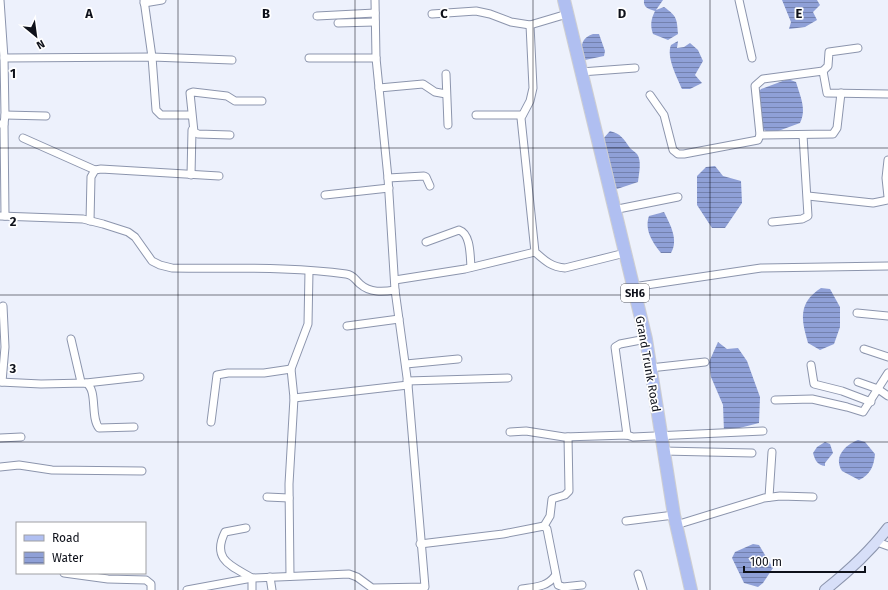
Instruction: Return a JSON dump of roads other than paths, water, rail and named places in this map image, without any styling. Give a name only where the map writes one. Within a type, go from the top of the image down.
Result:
[{"type":"main road","name":"Grand Trunk Road","points":[[564,0],[646,339],[660,435],[675,520],[690,590]]},
{"type":"main road","points":[[826,590],[850,571],[888,528]]},
{"type":"street","points":[[0,0],[4,58],[2,84],[5,115],[2,124],[3,216],[90,220],[128,232],[135,237],[152,261],[172,268],[309,271],[348,274],[355,277],[365,288],[379,292],[395,290]]},
{"type":"street","points":[[162,0],[144,2],[152,58],[156,110],[161,115],[191,115]]},
{"type":"street","points":[[187,590],[252,578],[349,574],[358,577],[372,588],[425,589],[420,544],[408,383],[395,290],[389,188],[376,58],[375,0]]},
{"type":"street","points":[[739,0],[752,58]]},
{"type":"street","points":[[432,14],[459,10],[476,11],[490,14],[511,22],[530,25],[567,14]]},
{"type":"street","points":[[317,16],[375,13]]},
{"type":"street","points":[[338,23],[375,22]]},
{"type":"street","points":[[530,25],[534,88],[530,101],[522,115],[521,126],[534,252],[548,264],[565,268],[625,253]]},
{"type":"street","points":[[650,95],[664,115],[673,150],[678,154],[758,140],[760,135],[755,86],[762,79],[824,71],[828,66],[829,52],[858,48]]},
{"type":"street","points":[[4,58],[152,58],[232,60]]},
{"type":"street","points":[[310,58],[376,58]]},
{"type":"street","points":[[581,72],[635,68]]},
{"type":"street","points":[[824,71],[827,93],[888,94]]},
{"type":"street","points":[[446,74],[448,125]]},
{"type":"street","points":[[379,88],[423,84],[435,92],[446,94]]},
{"type":"street","points":[[191,174],[192,130],[190,94],[193,92],[227,96],[235,101],[262,101]]},
{"type":"street","points":[[760,135],[831,135],[835,132],[841,93]]},
{"type":"street","points":[[5,115],[46,116]]},
{"type":"street","points":[[476,115],[522,115]]},
{"type":"street","points":[[192,130],[198,134],[230,135]]},
{"type":"street","points":[[772,222],[802,219],[808,216],[808,196],[803,135]]},
{"type":"street","points":[[23,138],[95,170],[101,169],[219,176]]},
{"type":"street","points":[[808,196],[873,203],[888,199],[886,178],[888,160]]},
{"type":"street","points":[[90,220],[90,177],[95,170]]},
{"type":"street","points":[[388,178],[424,176],[426,177],[430,186]]},
{"type":"street","points":[[325,195],[389,188]]},
{"type":"street","points":[[614,210],[678,197]]},
{"type":"street","points":[[426,242],[459,230],[464,232],[467,236],[471,267]]},
{"type":"street","points":[[395,280],[471,267],[534,252]]},
{"type":"street","points":[[633,286],[761,268],[888,266]]},
{"type":"street","points":[[290,576],[289,498],[294,398],[291,369],[308,324],[309,271]]},
{"type":"street","points":[[2,306],[5,347],[1,382],[41,384],[140,377]]},
{"type":"street","points":[[857,313],[888,316]]},
{"type":"street","points":[[347,326],[399,320]]},
{"type":"street","points":[[70,339],[84,382],[91,387],[96,423],[99,428],[134,428]]},
{"type":"street","points":[[627,435],[615,347],[620,344],[646,339]]},
{"type":"street","points":[[864,349],[888,357]]},
{"type":"street","points":[[406,364],[458,359]]},
{"type":"street","points":[[650,368],[705,362]]},
{"type":"street","points":[[811,365],[814,384],[842,391],[871,402]]},
{"type":"street","points":[[212,422],[217,375],[228,373],[264,373],[291,369]]},
{"type":"street","points":[[775,400],[812,399],[863,412],[871,402],[888,373]]},
{"type":"street","points":[[294,398],[408,383],[508,378]]},
{"type":"street","points":[[858,382],[878,389],[888,396]]},
{"type":"street","points":[[510,432],[526,431],[544,435],[568,437],[627,435],[633,437],[730,434],[763,431]]},
{"type":"street","points":[[0,438],[21,437]]},
{"type":"street","points":[[420,544],[503,534],[544,526],[550,516],[552,499],[565,495],[569,491],[568,437]]},
{"type":"street","points":[[663,451],[752,453]]},
{"type":"street","points":[[769,497],[772,452]]},
{"type":"street","points":[[0,466],[19,465],[52,470],[142,471]]},
{"type":"street","points":[[267,497],[289,498]]},
{"type":"street","points":[[626,521],[675,520],[769,497],[813,497]]},
{"type":"street","points":[[544,526],[547,529],[555,576],[558,585],[563,587],[582,585]]},
{"type":"street","points":[[246,528],[228,530],[225,532],[221,555],[225,562],[252,578]]},
{"type":"street","points":[[877,542],[888,546]]},
{"type":"street","points":[[71,574],[108,579],[146,580],[151,584],[151,590]]},
{"type":"street","points":[[638,574],[643,590]]},
{"type":"street","points":[[522,589],[544,585],[551,581],[555,576]]},
{"type":"street","points":[[270,577],[272,590]]},
{"type":"street","points":[[252,578],[252,590]]},
{"type":"water","points":[[644,0],[663,0],[656,10],[664,7],[672,13],[677,21],[678,34],[668,40],[653,34],[651,22],[655,11],[644,5]]},
{"type":"water","points":[[782,0],[817,0],[820,5],[813,12],[817,20],[805,27],[789,29],[791,22]]},
{"type":"water","points":[[593,34],[599,34],[605,51],[604,56],[585,60],[581,54],[582,44],[587,37]]},
{"type":"water","points":[[678,41],[677,48],[684,47],[690,43],[698,50],[703,61],[695,75],[702,83],[690,89],[682,89],[671,61],[671,45]]},
{"type":"water","points":[[788,79],[796,82],[803,108],[802,118],[800,123],[770,134],[762,128],[762,117],[757,94],[761,89]]},
{"type":"water","points":[[610,131],[619,135],[637,154],[640,164],[638,182],[614,190],[602,140]]},
{"type":"water","points":[[715,166],[723,176],[741,181],[742,203],[725,228],[712,228],[697,205],[697,176],[706,167]]},
{"type":"water","points":[[664,212],[674,237],[671,253],[661,253],[652,241],[648,231],[649,216]]},
{"type":"water","points":[[821,288],[830,289],[840,307],[840,327],[834,344],[820,350],[808,343],[804,326],[803,312],[808,300]]},
{"type":"water","points":[[718,342],[727,349],[738,348],[747,361],[760,397],[759,423],[724,432],[723,405],[711,377],[709,362]]},
{"type":"water","points":[[858,440],[865,442],[875,454],[871,470],[866,476],[859,480],[842,471],[839,461],[845,448]]},
{"type":"water","points":[[825,442],[830,444],[833,453],[825,463],[825,466],[820,465],[817,462],[813,453],[817,447]]},
{"type":"water","points":[[753,544],[759,545],[773,568],[763,583],[758,587],[744,583],[732,558],[735,552]]}]
